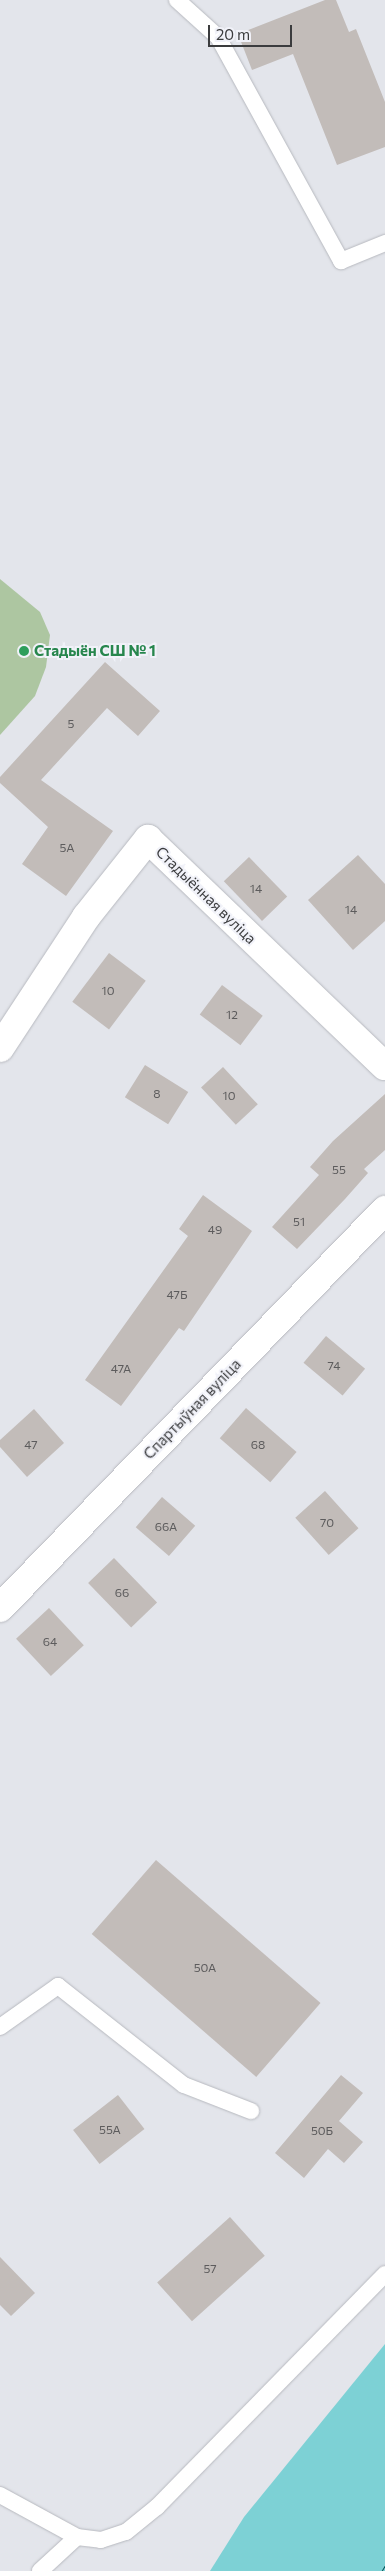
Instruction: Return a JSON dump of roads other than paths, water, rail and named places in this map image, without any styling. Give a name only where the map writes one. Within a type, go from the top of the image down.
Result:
[{"type":"street","name":"Стадыённая вуліца","points":[[0,1048],[86,917],[148,839],[385,1066]]},
{"type":"street","name":"Спартыўная вуліца","points":[[0,1608],[385,1210]]},
{"type":"lane","points":[[177,0],[218,37],[341,260],[385,243]]},
{"type":"lane","points":[[0,2027],[58,1986],[184,2085],[251,2111]]},
{"type":"lane","points":[[0,2495],[77,2537],[102,2540],[126,2532],[157,2507],[385,2274]]},
{"type":"lane","points":[[40,2571],[77,2537]]},
{"type":"water","points":[[385,2344],[385,2571],[210,2571],[244,2517]]},
{"type":"place","name":"Стадыён СШ № 1","points":[[24,651]]}]
